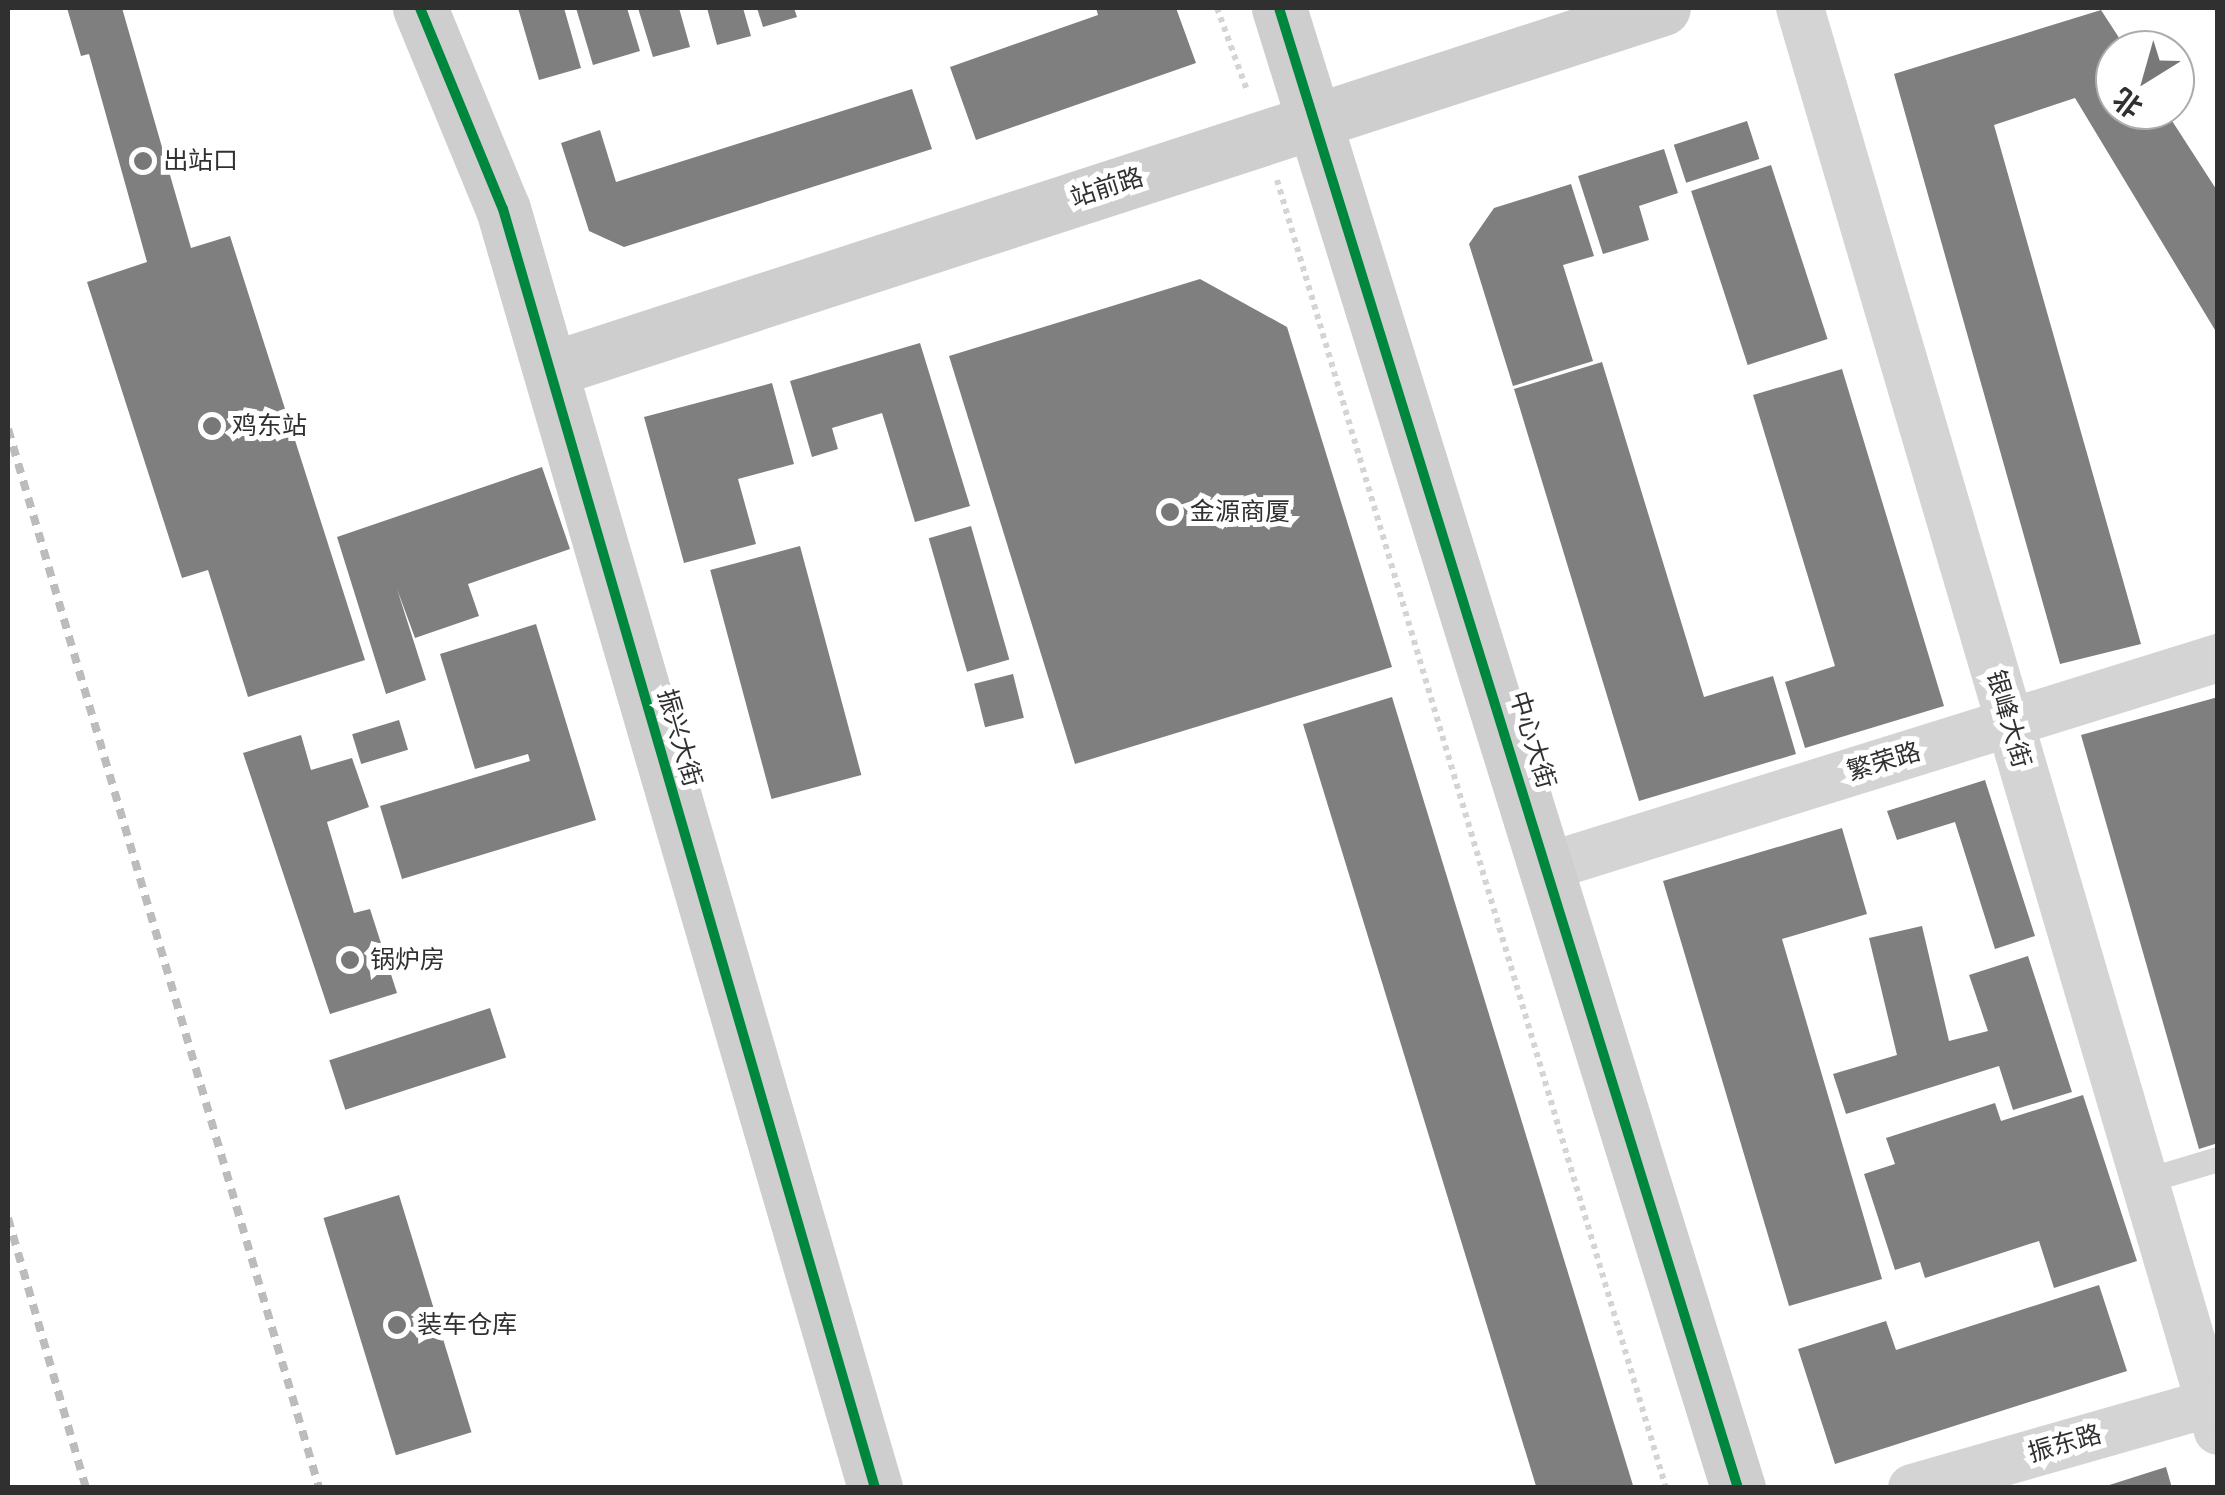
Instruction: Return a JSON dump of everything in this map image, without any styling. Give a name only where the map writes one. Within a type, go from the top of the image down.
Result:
[{"type":"street","name":"振兴大街","points":[[420,8],[503,210],[552,369],[875,1488]]},
{"type":"street","name":"中心大街","points":[[1279,8],[1320,119],[1738,1488]]},
{"type":"street","name":"站前路","points":[[552,369],[1663,8]]},
{"type":"street","name":"银峰大街","points":[[1800,8],[2215,1412]]},
{"type":"street","name":"繁荣路","points":[[1550,866],[2218,658]]},
{"type":"street","name":"振东路","points":[[1912,1488],[2215,1412]]},
{"type":"lane","points":[[2144,1181],[2218,1160]]},
{"type":"path","points":[[1217,8],[1265,138],[1666,1488]]},
{"type":"building","name":"鸡东站","points":[[67,8],[122,8],[191,248],[230,236],[365,660],[248,697],[208,570],[182,578],[87,282],[147,262],[89,54],[81,56]]},
{"type":"building","points":[[518,8],[564,8],[581,68],[539,80]]},
{"type":"building","points":[[576,8],[627,8],[640,51],[593,65]]},
{"type":"building","points":[[638,8],[679,8],[690,47],[653,57]]},
{"type":"building","points":[[707,8],[743,8],[751,36],[717,45]]},
{"type":"building","points":[[757,8],[794,8],[797,17],[763,27]]},
{"type":"building","points":[[1096,8],[1176,8],[1196,63],[976,140],[950,67],[1098,15]]},
{"type":"building","points":[[2101,10],[2114,30],[2095,30],[2095,130],[2178,130],[2218,192],[2218,335],[2075,98],[1994,125],[2141,644],[2060,664],[1894,74]]},
{"type":"building","points":[[912,89],[932,149],[624,247],[589,231],[561,143],[600,130],[616,182]]},
{"type":"building","points":[[1747,121],[1759,159],[1686,183],[1674,145]]},
{"type":"building","points":[[1664,149],[1678,193],[1639,206],[1649,240],[1603,254],[1578,176]]},
{"type":"building","points":[[1771,165],[1828,339],[1748,365],[1691,191]]},
{"type":"building","points":[[1571,184],[1594,256],[1563,265],[1593,361],[1513,386],[1469,244],[1494,208]]},
{"type":"building","name":"金源商厦","points":[[1200,279],[1287,327],[1392,667],[1075,764],[949,356]]},
{"type":"building","points":[[920,343],[970,506],[915,522],[882,413],[832,428],[838,449],[812,457],[790,381]]},
{"type":"building","points":[[1602,362],[1704,697],[1773,676],[1796,754],[1639,801],[1514,389]]},
{"type":"building","points":[[1842,369],[1944,706],[1805,748],[1785,682],[1835,666],[1753,395]]},
{"type":"building","points":[[772,383],[794,464],[738,479],[756,544],[684,563],[644,417]]},
{"type":"building","points":[[542,467],[570,549],[468,584],[479,616],[415,638],[397,589],[426,680],[386,694],[337,537]]},
{"type":"building","points":[[971,526],[1009,660],[967,672],[929,538]]},
{"type":"building","points":[[800,546],[861,775],[772,799],[710,570]]},
{"type":"building","points":[[536,624],[596,820],[402,879],[380,806],[530,761],[528,754],[475,769],[440,654]]},
{"type":"building","points":[[1013,674],[1024,718],[985,727],[974,684]]},
{"type":"building","points":[[1392,697],[1633,1487],[1537,1488],[1303,724]]},
{"type":"building","points":[[2218,697],[2218,1143],[2199,1149],[2081,735]]},
{"type":"building","points":[[399,720],[408,750],[361,764],[352,734]]},
{"type":"building","points":[[301,735],[311,770],[352,758],[369,807],[327,822],[354,913],[370,909],[397,993],[330,1014],[243,753]]},
{"type":"building","points":[[1985,780],[2035,936],[1995,949],[1955,822],[1897,840],[1887,811]]},
{"type":"building","points":[[1842,828],[1867,914],[1782,939],[1882,1279],[1789,1306],[1663,881]]},
{"type":"building","points":[[1922,926],[1949,1041],[1988,1031],[1969,975],[2028,956],[2072,1092],[2013,1110],[1999,1066],[1846,1114],[1833,1074],[1897,1055],[1869,938]]},
{"type":"building","points":[[490,1008],[506,1057],[345,1110],[329,1060]]},
{"type":"building","points":[[2083,1095],[2137,1261],[2054,1288],[2039,1241],[1925,1278],[1920,1262],[1895,1270],[1864,1174],[1895,1164],[1886,1138],[1995,1103],[2001,1121]]},
{"type":"building","name":"装车仓库","points":[[399,1195],[472,1432],[396,1455],[323,1218]]},
{"type":"building","points":[[2099,1285],[2127,1371],[1835,1464],[1798,1349],[1886,1321],[1896,1350]]},
{"type":"building","points":[[2166,1467],[2172,1488],[2103,1488],[2103,1487]]},
{"type":"railway","points":[[8,429],[319,1488]]},
{"type":"railway","points":[[8,1218],[86,1488]]},
{"type":"cycle path","points":[[420,8],[503,209],[875,1488]]},
{"type":"cycle path","points":[[1279,8],[1738,1488]]},
{"type":"place","name":"出站口","points":[[143,161]]},
{"type":"place","name":"鸡东站","points":[[212,426]]},
{"type":"place","name":"金源商厦","points":[[1170,512]]},
{"type":"place","name":"锅炉房","points":[[350,960]]},
{"type":"place","name":"装车仓库","points":[[397,1325]]}]
